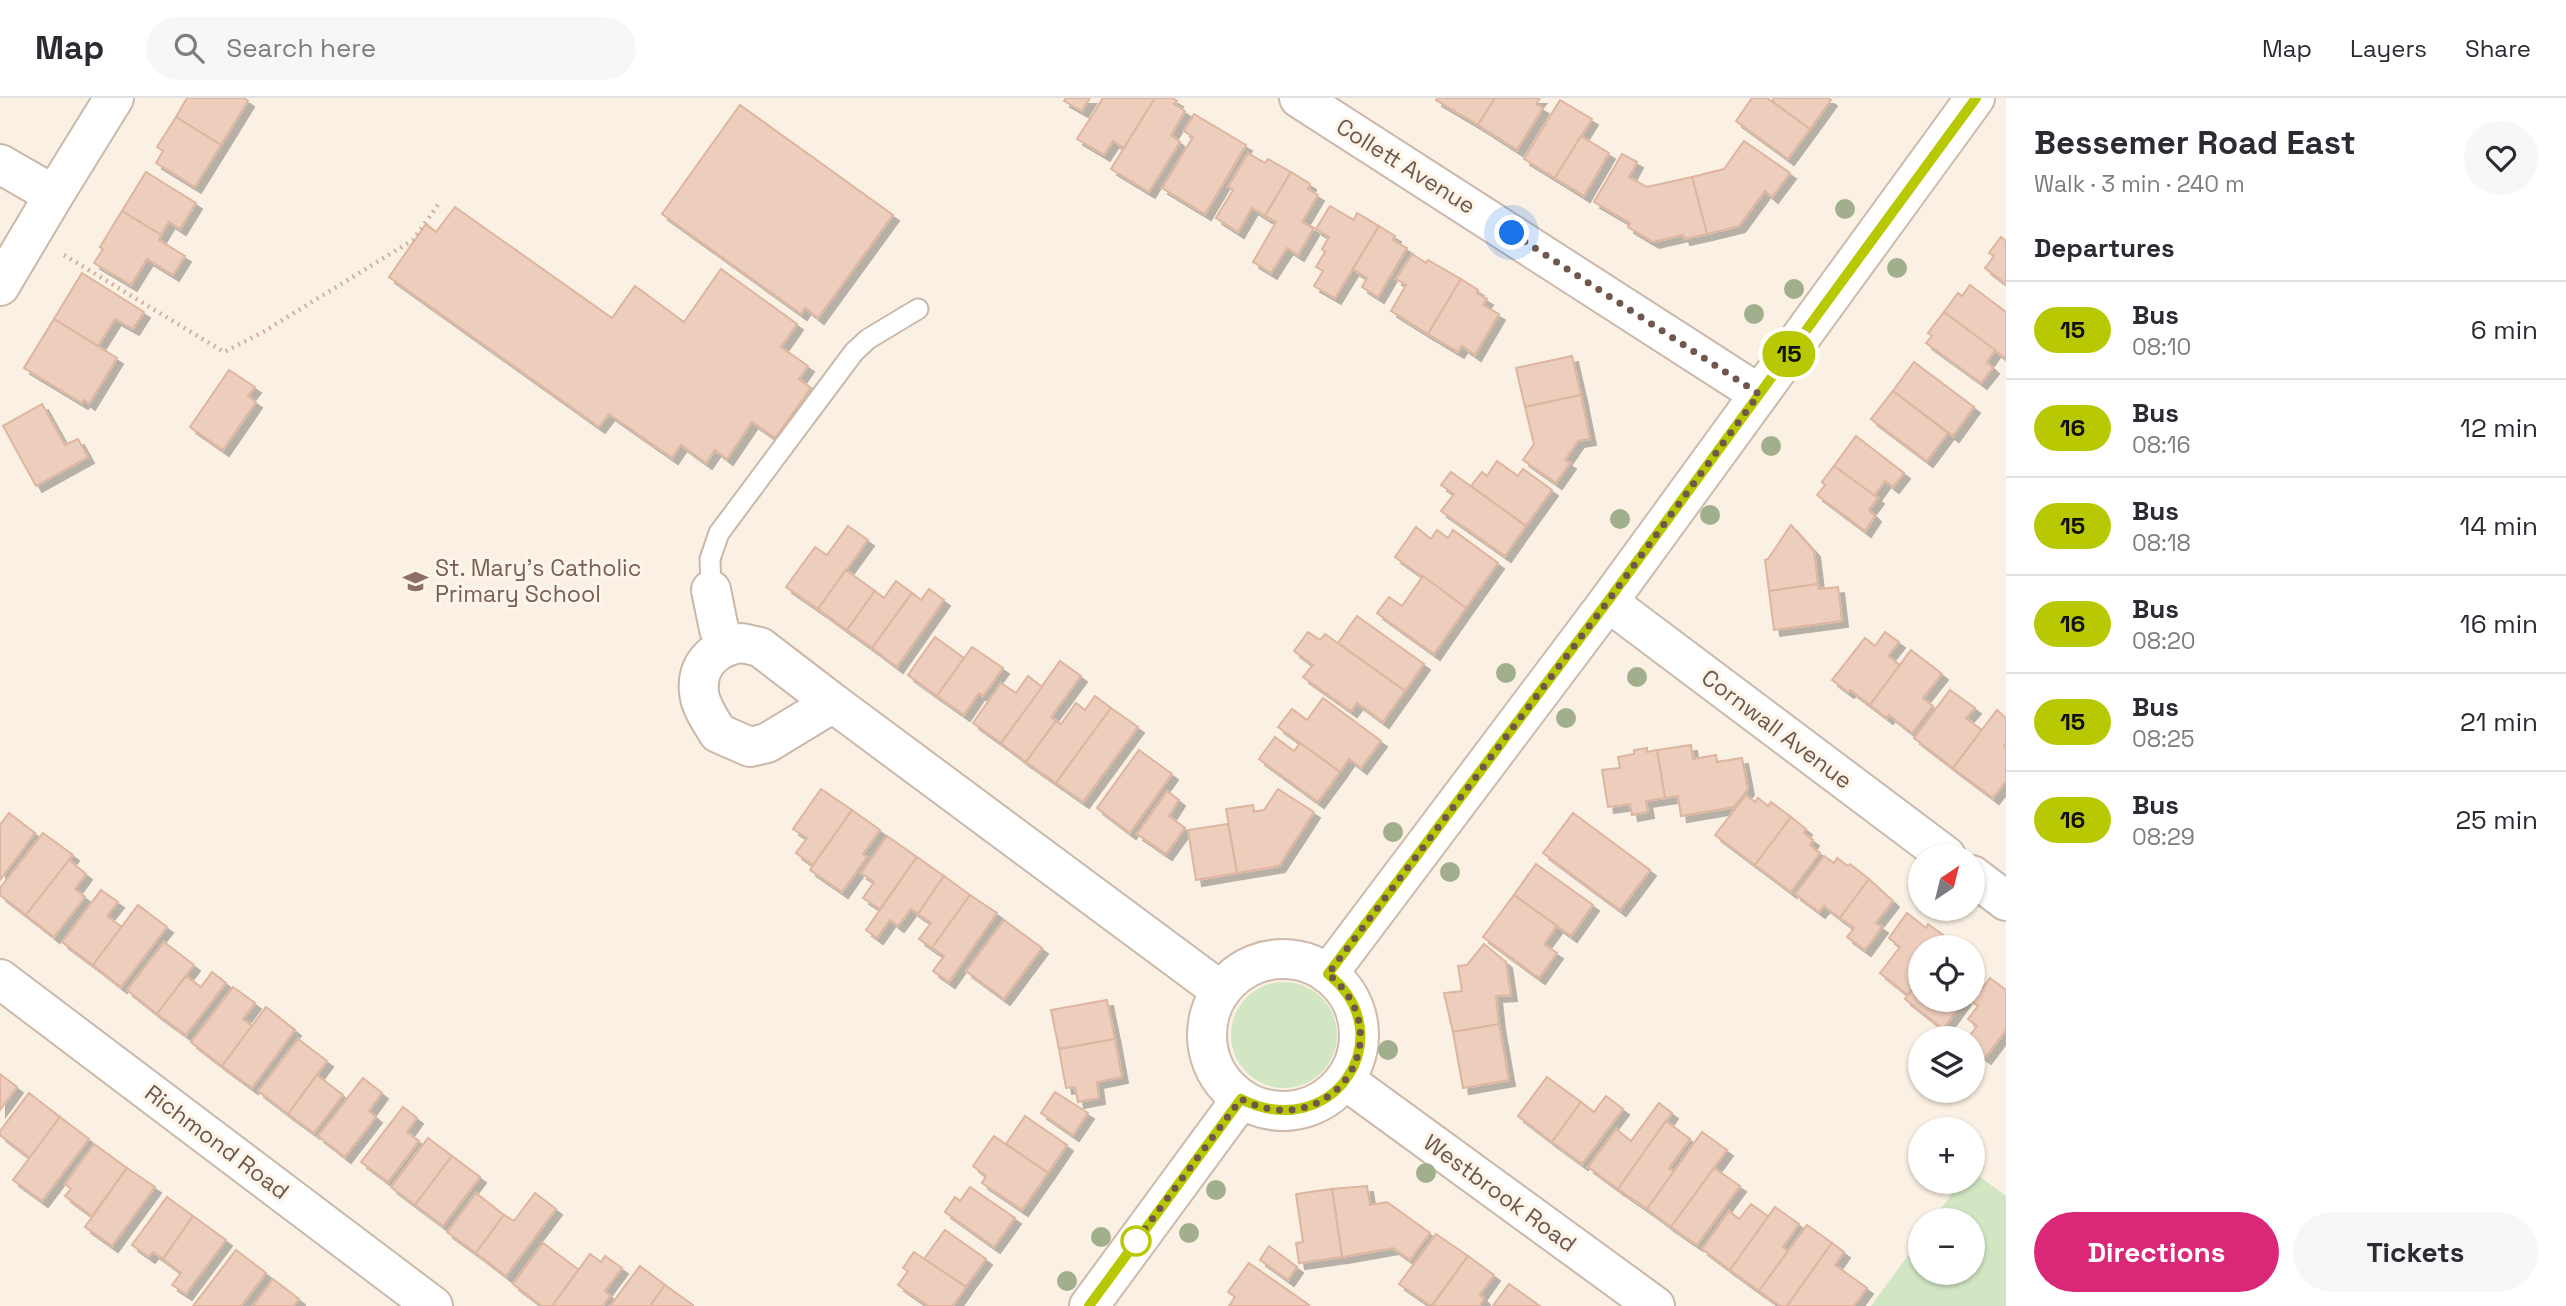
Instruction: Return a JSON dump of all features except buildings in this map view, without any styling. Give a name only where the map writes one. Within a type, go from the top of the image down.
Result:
[{"type":"street","points":[[0,286],[114,98]]},
{"type":"street","name":"Collett Avenue","points":[[1300,98],[1759,394]]},
{"type":"street","points":[[1328,974],[1608,601],[1976,98]]},
{"type":"street","points":[[0,164],[54,195]]},
{"type":"street","points":[[710,590],[719,629],[727,645]]},
{"type":"street","name":"Cornwall Avenue","points":[[1608,601],[1931,844]]},
{"type":"street","points":[[834,703],[767,743],[750,747],[718,733],[699,693],[701,673],[711,655],[727,645],[742,643],[760,646],[1221,991]]},
{"type":"street","points":[[1985,885],[2006,901]]},
{"type":"street","points":[[1281,958],[1303,961],[1328,974],[1342,985],[1355,1006],[1360,1029],[1358,1053],[1345,1080],[1333,1094],[1298,1111],[1258,1108],[1241,1099],[1225,1085],[1214,1068],[1207,1048],[1209,1017],[1221,991],[1239,972],[1259,962],[1281,958]]},
{"type":"street","name":"Richmond Road","points":[[0,979],[433,1306]]},
{"type":"street","name":"Westbrook Road","points":[[1345,1080],[1655,1306]]},
{"type":"street","points":[[1089,1306],[1241,1099]]},
{"type":"lane","points":[[710,590],[710,559],[713,547],[736,508],[855,352],[868,339],[918,309]]},
{"type":"path","points":[[31,234],[224,352],[263,332],[414,240],[440,202]]},
{"type":"green space","points":[[1284,982],[1304,986],[1321,998],[1333,1015],[1337,1035],[1333,1055],[1321,1072],[1304,1084],[1284,1088],[1264,1084],[1247,1072],[1235,1055],[1231,1035],[1235,1015],[1247,998],[1264,986]]},
{"type":"green space","points":[[1985,1181],[2006,1196],[2006,1306],[1871,1306],[1908,1255],[1908,1285],[1985,1285],[1985,1208],[1942,1208],[1952,1194],[1985,1194]]},
{"type":"bus line","name":"15","points":[[1089,1306],[1241,1099],[1258,1108],[1298,1111],[1333,1094],[1349,1076],[1358,1053],[1360,1029],[1355,1006],[1342,985],[1328,974],[1608,601],[1976,98]]},
{"type":"place","name":"St. Mary's Catholic Primary School","points":[[415,581]]},
{"type":"route","points":[[1136,1241],[1133,1245],[1241,1099],[1258,1108],[1298,1111],[1333,1094],[1349,1076],[1358,1053],[1360,1029],[1355,1006],[1342,985],[1328,974],[1608,601],[1759,394],[1512,233]]}]
